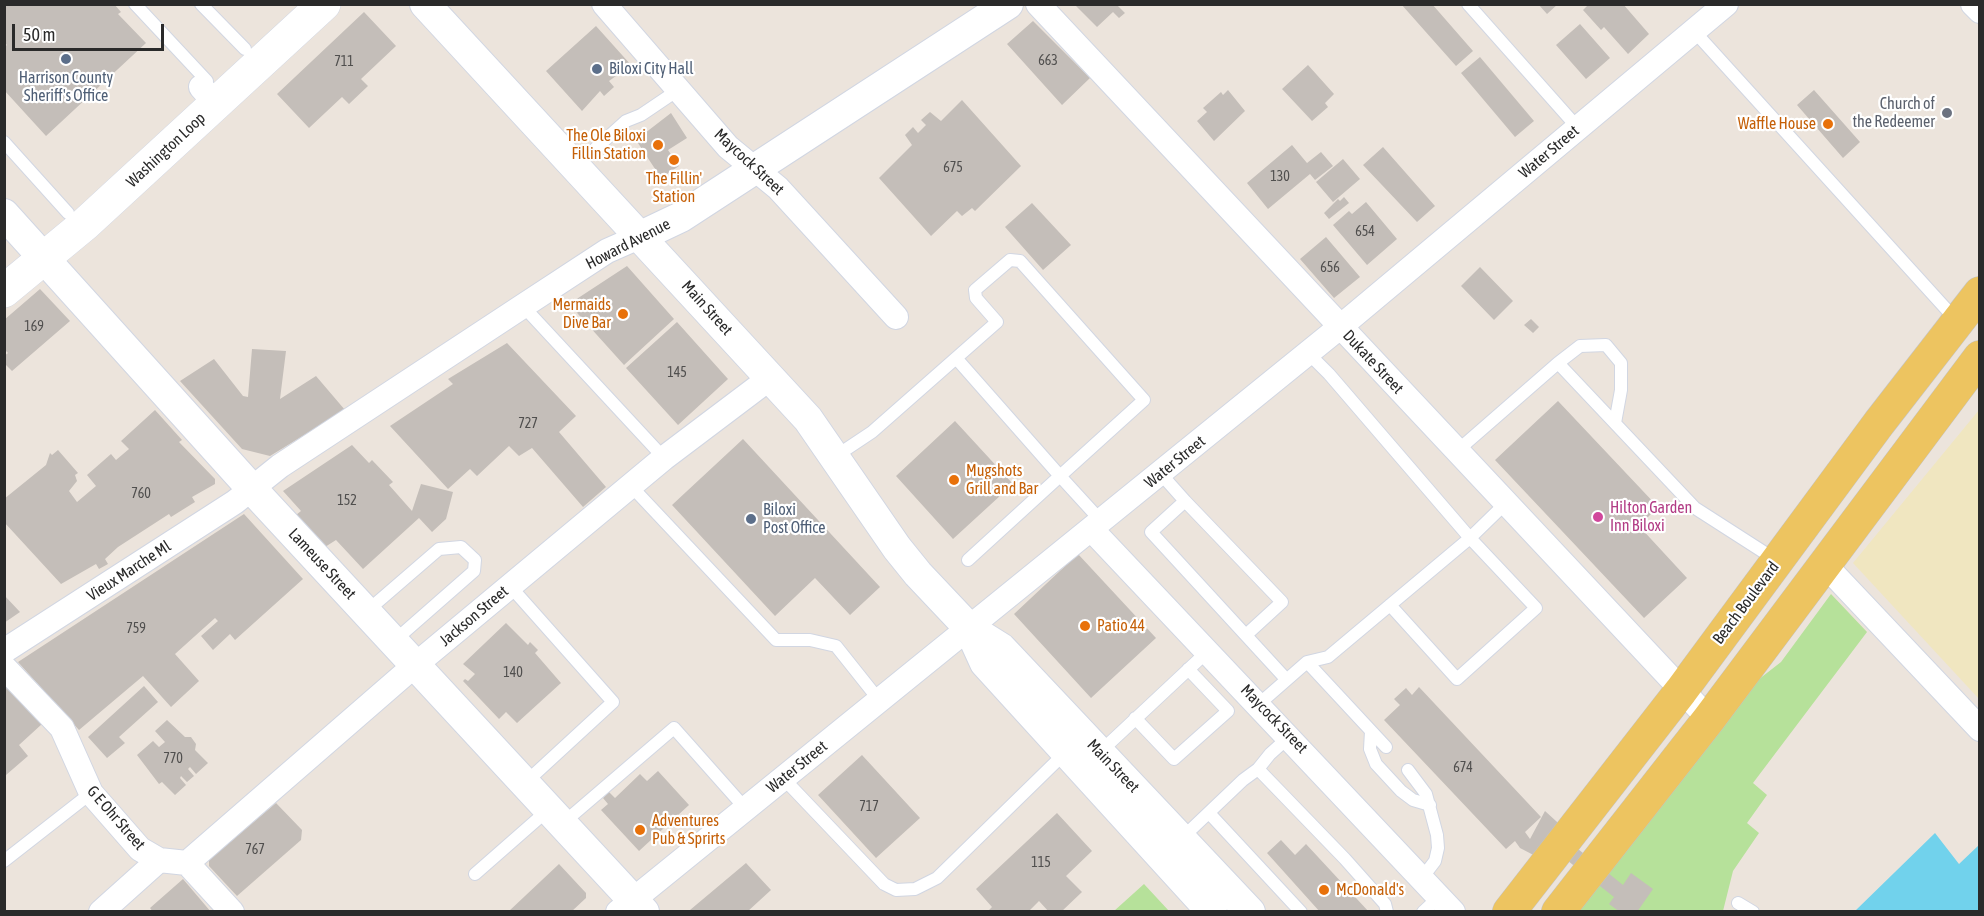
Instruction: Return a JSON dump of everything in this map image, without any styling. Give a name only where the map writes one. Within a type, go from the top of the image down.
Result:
[{"type":"main road","name":"Washington Loop","points":[[4,275],[39,251],[84,225],[245,49],[291,4]]},
{"type":"main road","name":"Washington Loop","points":[[4,291],[68,213],[208,91],[324,4]]},
{"type":"main road","name":"Beach Boulevard","points":[[1509,912],[1681,691],[1980,293]]},
{"type":"main road","points":[[1558,912],[1709,719],[1980,357]]},
{"type":"street","name":"Main Street","points":[[424,4],[808,418],[897,548],[969,628],[1001,648],[1100,752],[1171,847],[1212,912]]},
{"type":"street","name":"Maycock Street","points":[[604,4],[728,147],[778,188],[896,317]]},
{"type":"street","name":"Howard Avenue","points":[[252,489],[280,466],[607,251],[681,217],[1008,4]]},
{"type":"street","name":"Dukate Street","points":[[1038,4],[1709,719]]},
{"type":"street","name":"Water Street","points":[[631,907],[745,808],[1161,474],[1726,4]]},
{"type":"street","points":[[1973,4],[1980,11]]},
{"type":"street","name":"Lameuse Street","points":[[4,214],[414,666],[555,816],[631,907]]},
{"type":"street","name":"Jackson Street","points":[[187,863],[510,586],[664,458],[770,378]]},
{"type":"street","name":"Vieux Marche Ml","points":[[4,651],[236,502],[252,489]]},
{"type":"street","name":"Maycock Street","points":[[1097,526],[1208,651],[1422,878],[1438,907]]},
{"type":"street","points":[[1824,564],[1980,729]]},
{"type":"street","name":"Main Street","points":[[969,628],[985,663],[1065,753],[1171,847],[1250,912]]},
{"type":"street","name":"G E Ohr Street","points":[[4,667],[62,728],[91,793],[140,849],[159,860],[187,863]]},
{"type":"street","points":[[101,912],[159,860]]},
{"type":"street","points":[[187,863],[232,912]]},
{"type":"lane","points":[[135,4],[208,91]]},
{"type":"lane","points":[[201,4],[245,49]]},
{"type":"lane","points":[[1468,4],[1578,128]]},
{"type":"lane","points":[[1694,31],[1957,321]]},
{"type":"lane","points":[[576,166],[626,121],[641,115],[678,90]]},
{"type":"lane","points":[[4,142],[68,213]]},
{"type":"lane","points":[[836,456],[872,432],[997,322],[976,298],[975,290],[1010,260],[1020,261],[1144,400],[968,560]]},
{"type":"lane","points":[[523,306],[664,458]]},
{"type":"lane","points":[[1457,451],[1580,346],[1606,345],[1620,363],[1621,390],[1615,423]]},
{"type":"lane","points":[[1308,353],[1329,374],[1470,538],[1536,608],[1457,679],[1390,605]]},
{"type":"lane","points":[[956,358],[1060,476],[1097,526]]},
{"type":"lane","points":[[1558,363],[1695,508],[1777,561]]},
{"type":"lane","points":[[1161,474],[1282,602],[1246,635]]},
{"type":"lane","points":[[631,486],[776,640],[810,639],[836,646],[879,700]]},
{"type":"lane","points":[[1185,501],[1151,532],[1286,679]]},
{"type":"lane","points":[[1259,704],[1307,662],[1328,657],[1470,538],[1506,503]]},
{"type":"lane","points":[[366,612],[439,549],[460,548],[475,560],[474,571],[393,642]]},
{"type":"lane","points":[[510,586],[613,702],[524,784]]},
{"type":"lane","points":[[1100,752],[1208,651]]},
{"type":"lane","points":[[1307,662],[1386,747]]},
{"type":"lane","points":[[1135,718],[1174,759],[1228,711],[1188,669]]},
{"type":"lane","points":[[475,874],[674,728],[745,808]]},
{"type":"lane","points":[[1371,731],[1370,749],[1376,764],[1401,791],[1413,800],[1430,805]]},
{"type":"lane","points":[[1171,847],[1258,769],[1270,754],[1290,736]]},
{"type":"lane","points":[[783,778],[884,884],[896,890],[915,889],[937,878],[1065,753]]},
{"type":"lane","points":[[1258,769],[1345,859],[1385,904],[1387,912]]},
{"type":"lane","points":[[1408,770],[1426,794],[1438,848],[1435,861],[1422,878]]},
{"type":"lane","points":[[4,861],[91,793]]},
{"type":"lane","points":[[1209,813],[1301,912]]},
{"type":"lane","points":[[1738,903],[1753,912]]},
{"type":"green space","points":[[1831,594],[1867,632],[1753,783],[1767,795],[1747,823],[1759,833],[1733,871],[1723,911],[1576,912],[1745,690],[1781,662]]},
{"type":"green space","points":[[1144,884],[1169,911],[1114,911]]},
{"type":"sand","points":[[1979,410],[1979,699],[1853,563]]},
{"type":"water","points":[[1935,833],[1959,864],[1979,845],[1979,911],[1855,911]]},
{"type":"building","points":[[4,4],[114,4],[121,12],[118,14],[146,43],[46,136],[4,90],[4,47],[7,45],[4,42]]},
{"type":"building","points":[[1074,4],[1116,4],[1125,13],[1119,18],[1113,12],[1097,27]]},
{"type":"building","points":[[1401,4],[1432,4],[1473,51],[1456,66]]},
{"type":"building","points":[[1538,4],[1558,4],[1547,14]]},
{"type":"building","points":[[1589,4],[1623,4],[1649,34],[1628,54],[1604,27],[1601,30],[1583,10]]},
{"type":"building","points":[[364,12],[396,46],[361,79],[368,86],[349,104],[342,97],[309,128],[277,94]]},
{"type":"building","points":[[1033,21],[1090,78],[1062,105],[1007,44]]},
{"type":"building","points":[[1580,24],[1610,58],[1586,79],[1556,45]]},
{"type":"building","points":[[596,26],[631,65],[609,81],[614,87],[604,96],[600,91],[582,111],[546,71]]},
{"type":"building","points":[[1480,57],[1534,121],[1515,137],[1461,73]]},
{"type":"building","points":[[1308,65],[1334,94],[1325,103],[1328,107],[1312,121],[1282,89]]},
{"type":"building","points":[[1228,90],[1245,111],[1214,141],[1197,121],[1207,112],[1203,108],[1221,92],[1223,95]]},
{"type":"building","name":"Waffle House","points":[[1814,90],[1860,142],[1843,158],[1797,105]]},
{"type":"building","points":[[962,100],[1021,166],[975,211],[972,208],[962,216],[957,211],[931,236],[879,178],[912,145],[905,135],[913,127],[918,133],[926,125],[921,120],[930,112],[941,121]]},
{"type":"building","name":"The Ole Biloxi Fillin Station","points":[[671,113],[687,138],[668,150],[679,166],[661,178],[636,140]]},
{"type":"building","points":[[1292,145],[1307,163],[1321,152],[1333,166],[1315,180],[1310,174],[1268,209],[1247,183]]},
{"type":"building","points":[[1383,147],[1435,206],[1417,222],[1363,165]]},
{"type":"building","points":[[1343,159],[1360,179],[1333,202],[1316,182]]},
{"type":"building","points":[[1344,197],[1349,203],[1329,219],[1324,213],[1338,199],[1340,201]]},
{"type":"building","points":[[1366,202],[1397,239],[1367,265],[1333,225],[1349,211],[1352,214]]},
{"type":"building","points":[[1032,203],[1071,245],[1043,270],[1005,227]]},
{"type":"building","points":[[1326,237],[1360,277],[1334,298],[1300,259]]},
{"type":"building","points":[[627,266],[674,319],[624,365],[569,304]]},
{"type":"building","points":[[1480,267],[1513,301],[1494,320],[1461,286]]},
{"type":"building","points":[[40,289],[70,321],[12,371],[4,363],[4,356],[8,353],[4,349],[4,320]]},
{"type":"building","points":[[1531,319],[1539,327],[1533,333],[1524,325]]},
{"type":"building","points":[[677,322],[728,379],[678,425],[626,368]]},
{"type":"building","points":[[507,343],[576,416],[559,432],[606,487],[583,507],[532,448],[519,456],[509,446],[477,476],[470,469],[448,489],[390,426],[453,384],[448,379]]},
{"type":"building","points":[[252,349],[286,351],[280,399],[316,376],[345,410],[270,456],[242,449],[180,381],[214,359],[243,396],[248,397]]},
{"type":"building","name":"Hilton Garden Inn Biloxi","points":[[1558,401],[1658,507],[1639,526],[1687,578],[1644,618],[1495,460]]},
{"type":"building","points":[[155,410],[182,440],[179,442],[215,479],[215,484],[192,497],[195,502],[171,517],[169,514],[118,547],[105,559],[108,564],[99,569],[96,564],[61,584],[4,522],[4,499],[46,465],[50,453],[52,455],[58,450],[78,473],[75,475],[77,481],[69,491],[77,502],[96,486],[87,475],[111,454],[116,460],[129,449],[121,441]]},
{"type":"building","points":[[955,421],[1013,484],[953,539],[896,476]]},
{"type":"building","name":"Biloxi Post Office","points":[[743,439],[880,587],[850,615],[815,578],[775,616],[672,505]]},
{"type":"building","points":[[352,445],[369,463],[372,460],[393,482],[389,485],[412,511],[421,484],[453,492],[446,519],[432,532],[419,518],[363,569],[336,540],[325,547],[296,515],[301,511],[283,491]]},
{"type":"building","points":[[244,514],[303,579],[235,640],[230,634],[213,650],[201,636],[218,621],[215,618],[175,654],[199,681],[171,707],[143,676],[79,730],[18,662]]},
{"type":"building","name":"Patio 44","points":[[1078,554],[1156,638],[1091,698],[1014,614]]},
{"type":"building","points":[[4,595],[20,612],[4,623]]},
{"type":"building","points":[[506,623],[528,645],[530,642],[538,650],[535,653],[561,683],[517,723],[506,712],[499,719],[463,681],[465,679],[468,681],[475,674],[463,664]]},
{"type":"building","points":[[4,683],[42,724],[19,745],[28,756],[6,775]]},
{"type":"building","points":[[144,686],[158,702],[119,737],[125,743],[107,758],[88,737]]},
{"type":"building","points":[[1419,687],[1541,817],[1525,832],[1530,839],[1545,811],[1567,831],[1563,837],[1623,885],[1631,873],[1653,889],[1637,912],[1620,912],[1609,904],[1614,897],[1554,850],[1545,861],[1520,848],[1515,841],[1506,849],[1384,720],[1400,705],[1394,699],[1406,688],[1412,695]]},
{"type":"building","points":[[167,720],[185,737],[191,737],[196,744],[195,750],[208,763],[196,774],[190,767],[188,769],[194,776],[187,782],[181,776],[180,778],[186,785],[175,795],[162,782],[159,784],[137,755],[153,741],[159,747],[165,742],[155,731]]},
{"type":"building","points":[[862,755],[920,818],[876,858],[818,795]]},
{"type":"building","name":"Adventures Pub & Sprirts","points":[[658,771],[689,805],[639,851],[601,810],[608,804],[603,798],[609,792],[615,798],[640,774],[647,781]]},
{"type":"building","points":[[276,803],[302,830],[301,840],[237,896],[209,866],[209,860]]},
{"type":"building","points":[[1057,813],[1092,851],[1066,876],[1082,892],[1061,912],[1049,912],[1039,901],[1028,912],[987,912],[992,907],[976,889]]},
{"type":"building","name":"McDonald's","points":[[1281,840],[1295,855],[1306,844],[1369,912],[1320,912],[1267,853]]},
{"type":"building","points":[[746,863],[771,890],[747,912],[690,910]]},
{"type":"building","points":[[559,864],[586,893],[586,898],[571,912],[508,912]]},
{"type":"building","points":[[183,879],[211,912],[153,912],[150,908]]},
{"type":"place","name":"Harrison County Sheriff's Office","points":[[66,59]]},
{"type":"place","name":"Biloxi City Hall","points":[[597,69]]},
{"type":"place","name":"Church of the Redeemer","points":[[1947,113]]},
{"type":"place","name":"Waffle House","points":[[1828,124]]},
{"type":"place","name":"The Ole Biloxi Fillin Station","points":[[658,145]]},
{"type":"place","name":"The Fillin' Station","points":[[674,160]]},
{"type":"place","name":"Mermaids Dive Bar","points":[[623,314]]},
{"type":"place","name":"Mugshots Grill and Bar","points":[[954,480]]},
{"type":"place","name":"Hilton Garden Inn Biloxi","points":[[1598,517]]},
{"type":"place","name":"Biloxi Post Office","points":[[751,519]]},
{"type":"place","name":"Patio 44","points":[[1085,626]]},
{"type":"place","name":"Adventures Pub & Sprirts","points":[[640,830]]},
{"type":"place","name":"McDonald's","points":[[1324,890]]}]
